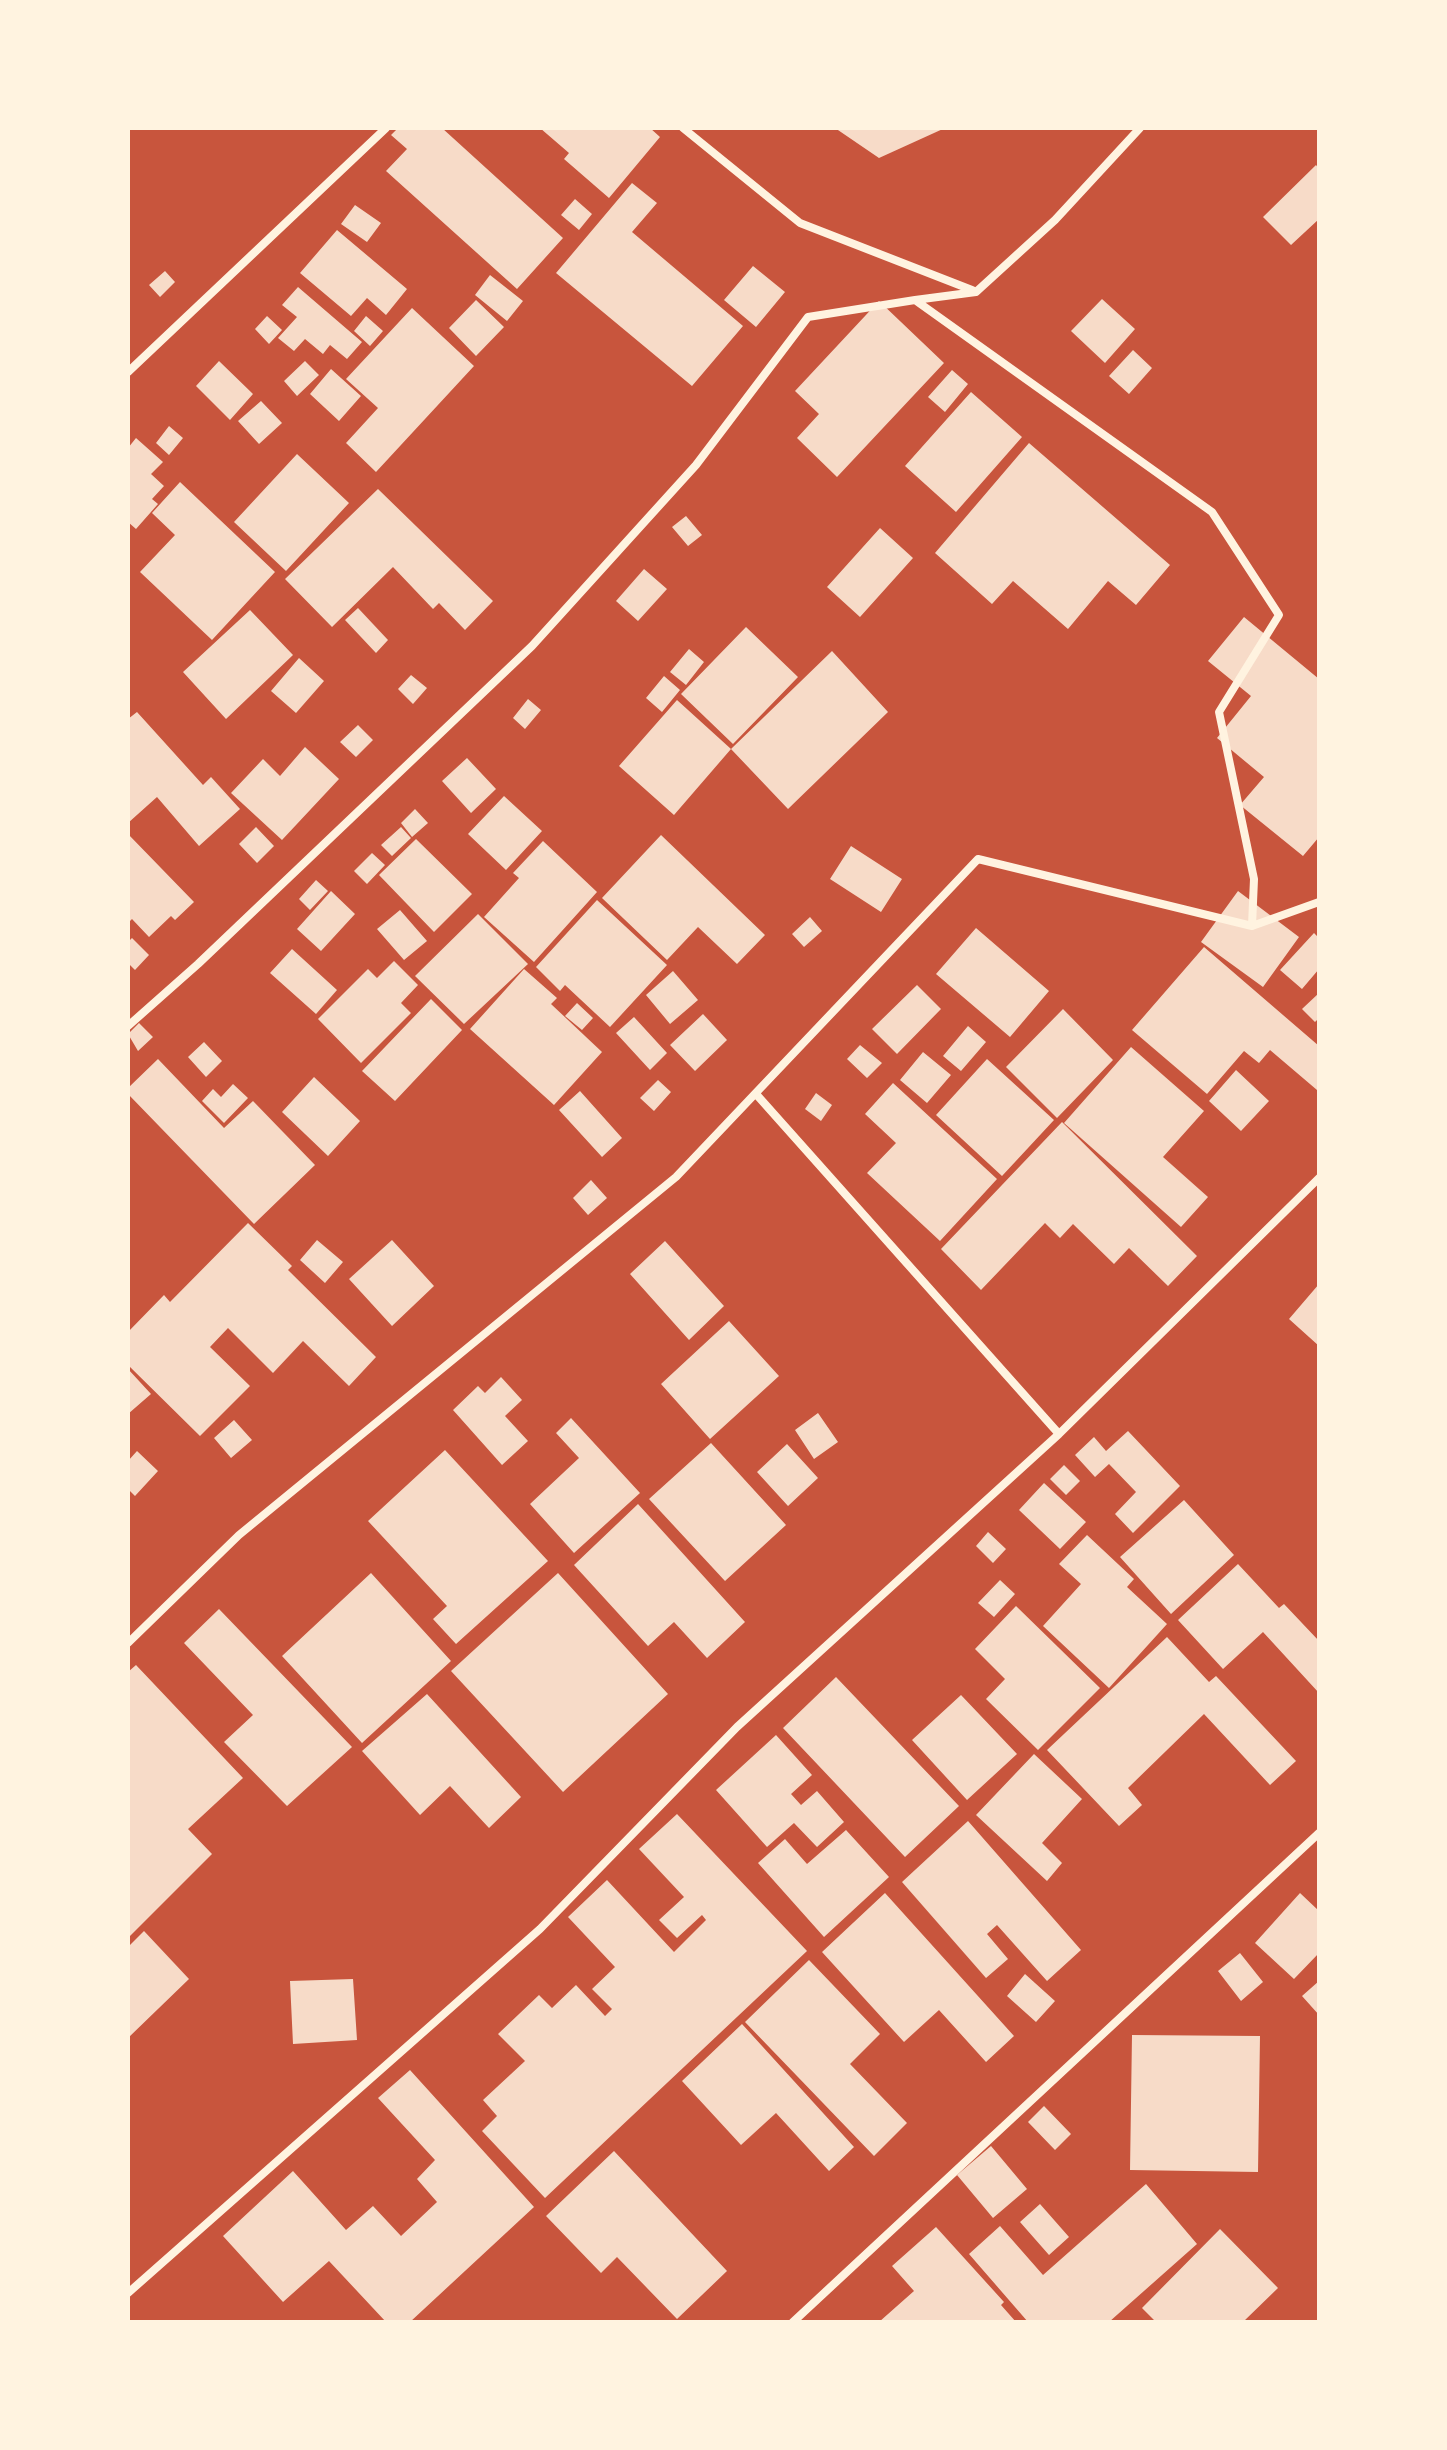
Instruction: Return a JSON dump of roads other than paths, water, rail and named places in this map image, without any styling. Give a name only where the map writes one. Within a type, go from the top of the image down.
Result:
[{"type":"street","points":[[128,372],[386,128]]},
{"type":"street","points":[[683,128],[800,223],[976,292]]},
{"type":"street","points":[[128,1026],[210,953],[532,646],[696,465],[808,317],[976,292],[1055,220],[1140,128]]},
{"type":"street","points":[[915,300],[1212,512],[1279,615],[1219,712],[1254,879],[1252,926]]},
{"type":"street","points":[[128,1643],[239,1535],[676,1177],[978,859],[1252,926],[1319,902]]},
{"type":"street","points":[[756,1094],[1059,1434]]},
{"type":"street","points":[[128,2293],[540,1929],[737,1727],[1059,1434],[1319,1178]]},
{"type":"street","points":[[793,2322],[1319,1833]]}]
